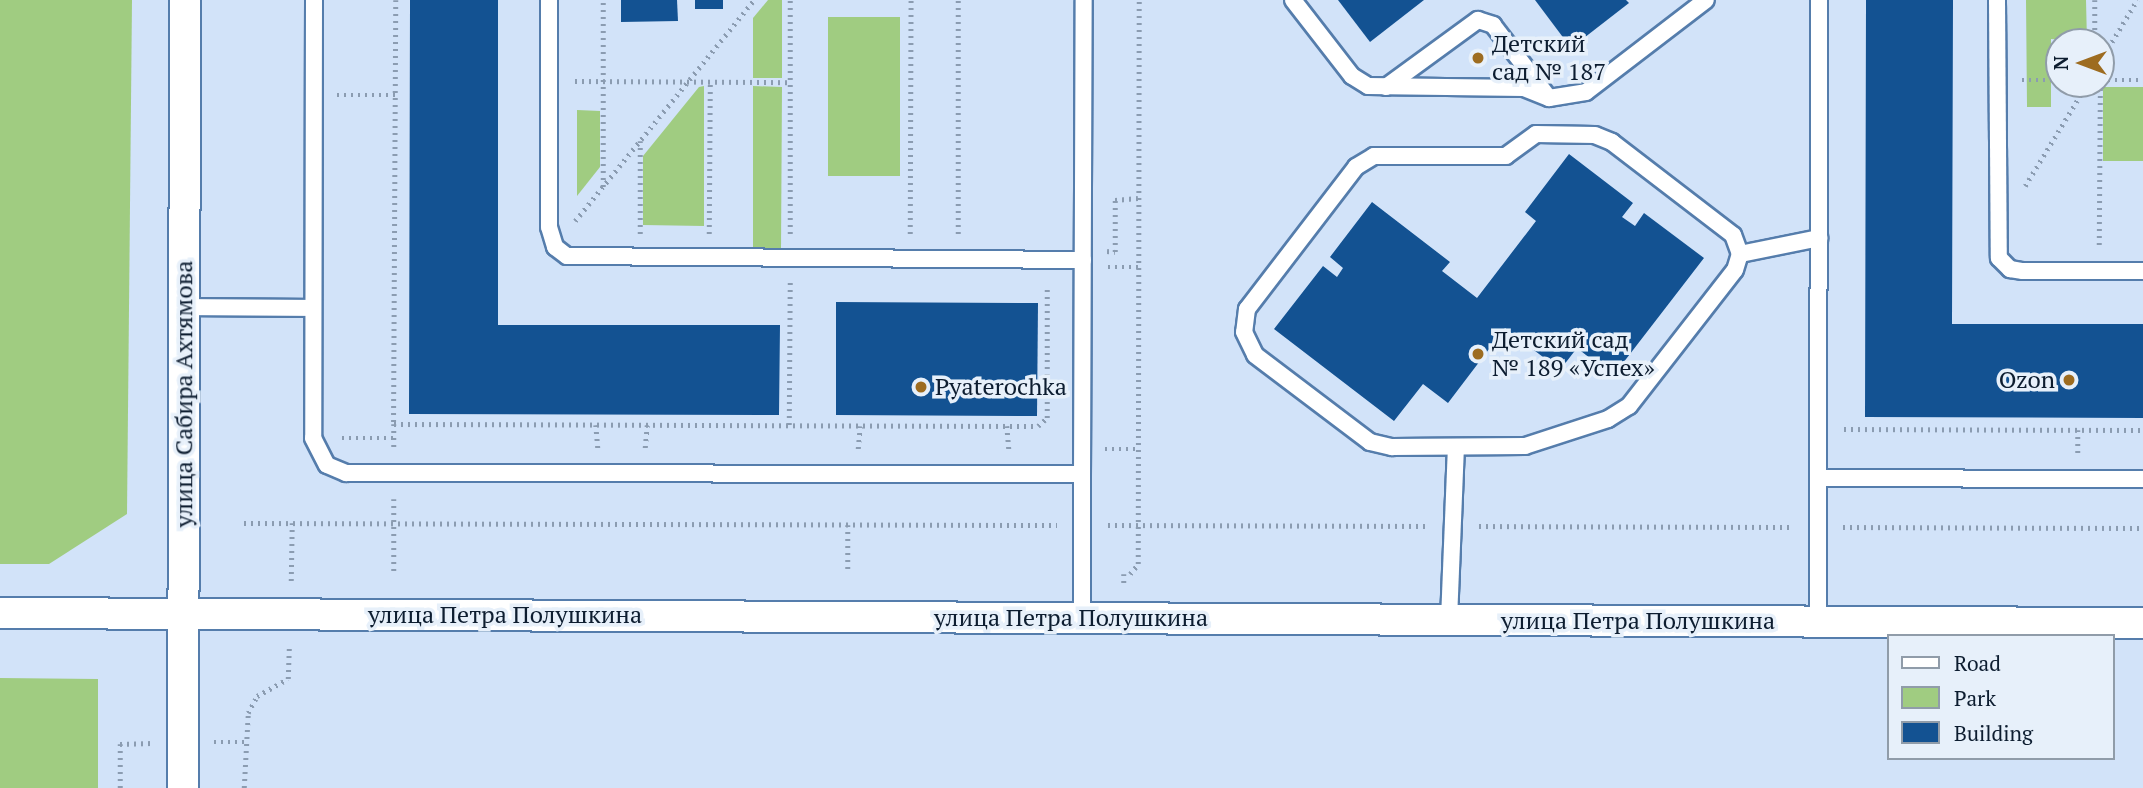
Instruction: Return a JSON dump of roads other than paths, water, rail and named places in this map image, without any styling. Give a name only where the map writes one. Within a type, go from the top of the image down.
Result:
[{"type":"street","name":"улица Сабира Ахтямова","points":[[183,788],[185,0]]},
{"type":"street","name":"улица Петра Полушкина","points":[[0,613],[2143,623]]},
{"type":"lane","points":[[314,0],[313,438],[321,459],[346,473],[1082,474]]},
{"type":"lane","points":[[549,0],[549,227],[555,247],[574,259],[1083,260]]},
{"type":"lane","points":[[1082,618],[1084,0]]},
{"type":"lane","points":[[1293,0],[1352,76],[1368,86],[1528,88],[1549,98],[1586,92],[1706,0]]},
{"type":"lane","points":[[1818,621],[1819,0]]},
{"type":"lane","points":[[1997,0],[1999,258],[2010,268],[2023,271],[2143,271]]},
{"type":"lane","points":[[1387,88],[1478,20],[1493,25],[1549,98]]},
{"type":"lane","points":[[1536,134],[1595,135],[1612,142],[1733,235],[1740,254],[1735,270],[1622,412],[1525,446],[1392,447],[1370,442],[1255,355],[1246,341],[1247,309],[1361,162],[1374,156],[1506,156],[1536,134]]},
{"type":"lane","points":[[1740,254],[1819,238]]},
{"type":"lane","points":[[184,307],[313,308]]},
{"type":"lane","points":[[1449,620],[1456,447]]},
{"type":"lane","points":[[1818,478],[2143,479]]},
{"type":"place","name":"Детский сад № 187","points":[[1478,58]]},
{"type":"place","name":"Детский сад № 189 «Успех»","points":[[1478,354]]},
{"type":"place","name":"Ozon","points":[[2069,380]]},
{"type":"place","name":"Pyaterochka","points":[[921,387]]}]
